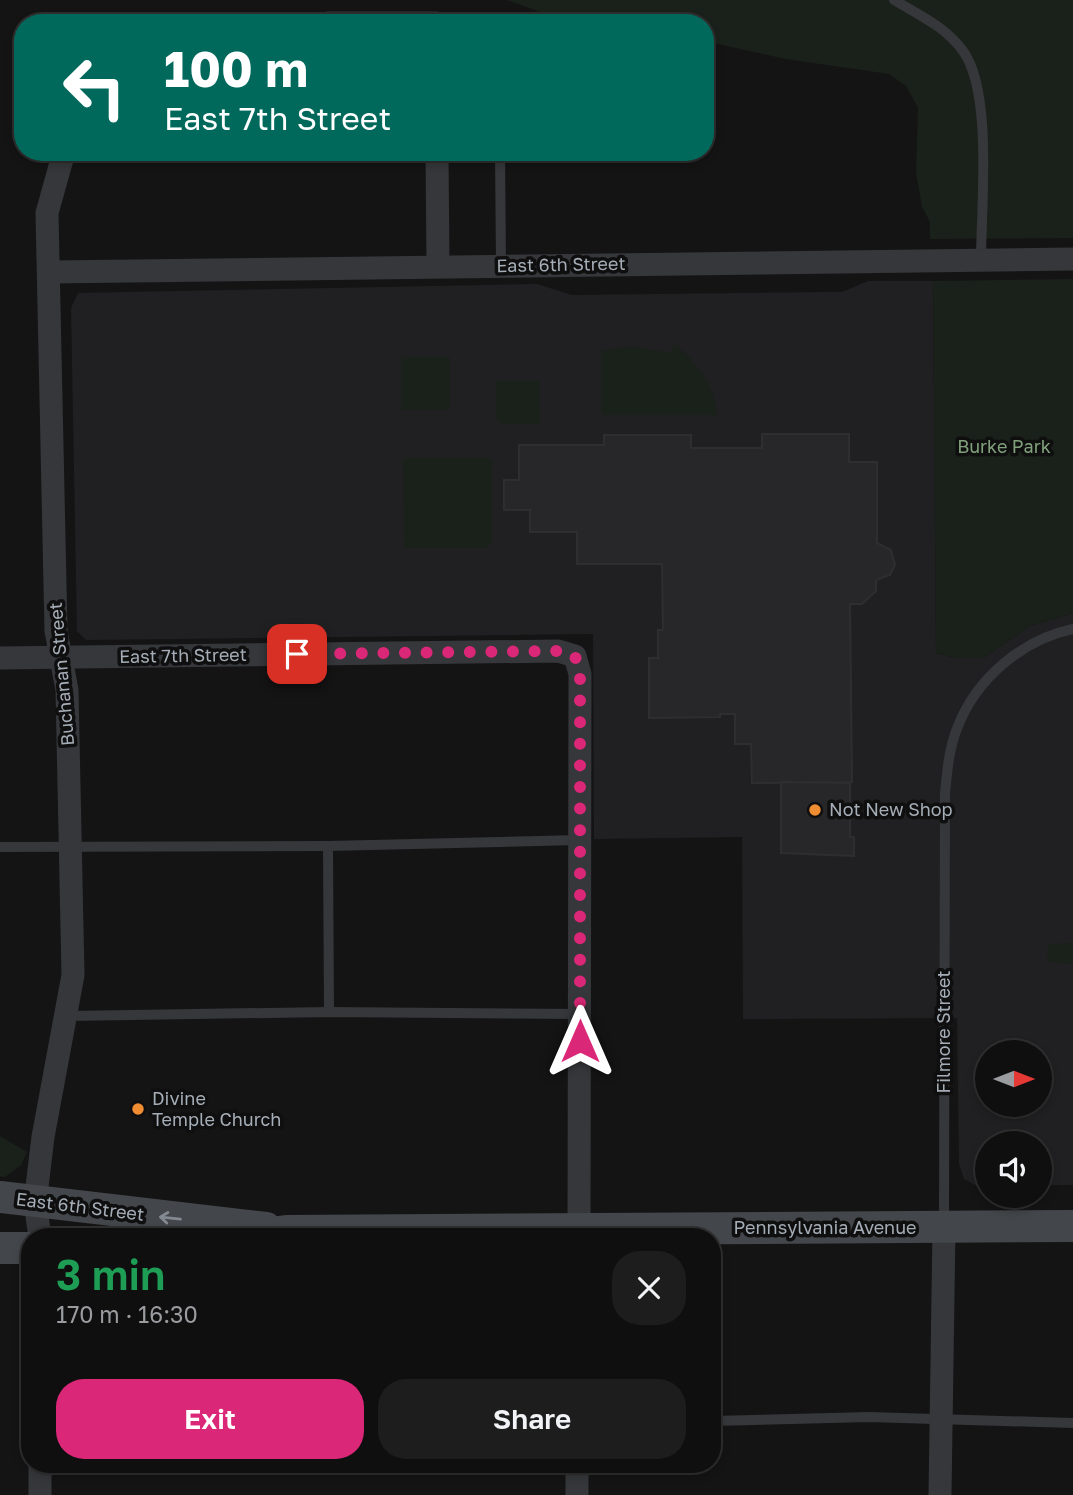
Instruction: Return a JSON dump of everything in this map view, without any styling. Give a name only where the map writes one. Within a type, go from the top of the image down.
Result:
[{"type":"main road","name":"East 6th Street","points":[[0,1197],[259,1228]]},
{"type":"main road","name":"Pennsylvania Avenue","points":[[721,1231],[1073,1226]]},
{"type":"main road","points":[[0,1248],[21,1248]]},
{"type":"street","name":"Buchanan Street","points":[[39,1228],[35,1203],[52,1076],[68,1016],[73,975],[67,690],[56,631],[47,212],[61,161]]},
{"type":"street","points":[[437,161],[438,266]]},
{"type":"street","name":"East 6th Street","points":[[50,272],[1073,259]]},
{"type":"street","name":"East 7th Street","points":[[0,658],[558,651],[575,656],[580,674],[579,840]]},
{"type":"street","points":[[579,840],[579,1228]]},
{"type":"street","name":"Filmore Street","points":[[940,1495],[944,1228]]},
{"type":"street","points":[[40,1473],[40,1495]]},
{"type":"street","points":[[577,1495],[578,1473]]},
{"type":"lane","points":[[894,0],[945,31],[965,53],[977,85],[981,110],[981,260]]},
{"type":"lane","points":[[500,161],[500,265]]},
{"type":"lane","name":"Filmore Street","points":[[944,1228],[945,794],[948,765],[957,728],[971,700],[987,679],[1024,649],[1073,629]]},
{"type":"lane","points":[[0,847],[328,846],[579,840]]},
{"type":"lane","points":[[328,846],[329,1012]]},
{"type":"lane","points":[[68,1016],[329,1012],[580,1014]]},
{"type":"lane","points":[[721,1421],[869,1417],[1073,1423]]},
{"type":"shaded area","points":[[868,281],[933,281],[936,653],[955,658],[983,658],[1030,626],[1073,613],[1073,1185],[1052,1185],[1052,1131],[975,1131],[975,1185],[964,1179],[959,1164],[957,1018],[743,1019],[742,837],[594,839],[593,634],[86,640],[77,631],[71,308],[78,293],[537,284],[572,295],[842,292]]},
{"type":"green space","points":[[507,0],[1073,0],[1073,238],[930,239],[930,222],[922,207],[916,173],[918,108],[906,86],[889,74],[785,59],[714,43],[714,14],[543,13]]},
{"type":"green space","name":"Burke Park","points":[[1073,279],[1073,613],[1030,626],[983,658],[955,658],[936,653],[933,281]]},
{"type":"green space","points":[[674,344],[690,358],[703,375],[712,393],[717,415],[601,415],[601,351],[632,346],[670,353]]},
{"type":"green space","points":[[401,357],[450,357],[450,410],[401,410]]},
{"type":"green space","points":[[496,381],[539,381],[540,424],[501,424],[496,417]]},
{"type":"green space","points":[[403,458],[492,458],[492,543],[487,548],[404,548]]},
{"type":"green space","points":[[1073,943],[1073,964],[1047,962],[1048,944]]},
{"type":"green space","points":[[0,1136],[27,1152],[21,1165],[5,1177],[0,1176]]},
{"type":"building","points":[[762,434],[849,434],[849,462],[877,462],[877,543],[891,550],[895,565],[890,575],[876,580],[876,591],[862,604],[850,604],[852,782],[752,783],[751,744],[735,744],[735,714],[720,714],[720,717],[649,718],[649,658],[658,658],[658,630],[663,630],[662,564],[577,564],[577,532],[530,532],[530,510],[504,510],[504,480],[519,480],[519,445],[604,445],[604,435],[691,435],[691,448],[762,448]]},
{"type":"building","name":"Not New Shop","points":[[781,782],[850,783],[850,837],[854,837],[854,856],[781,853]]},
{"type":"place","name":"Not New Shop","points":[[815,810]]},
{"type":"place","name":"Divine Temple Church","points":[[138,1109]]},
{"type":"route","points":[[297,654],[558,651],[575,656],[580,674],[580,1041]]}]
